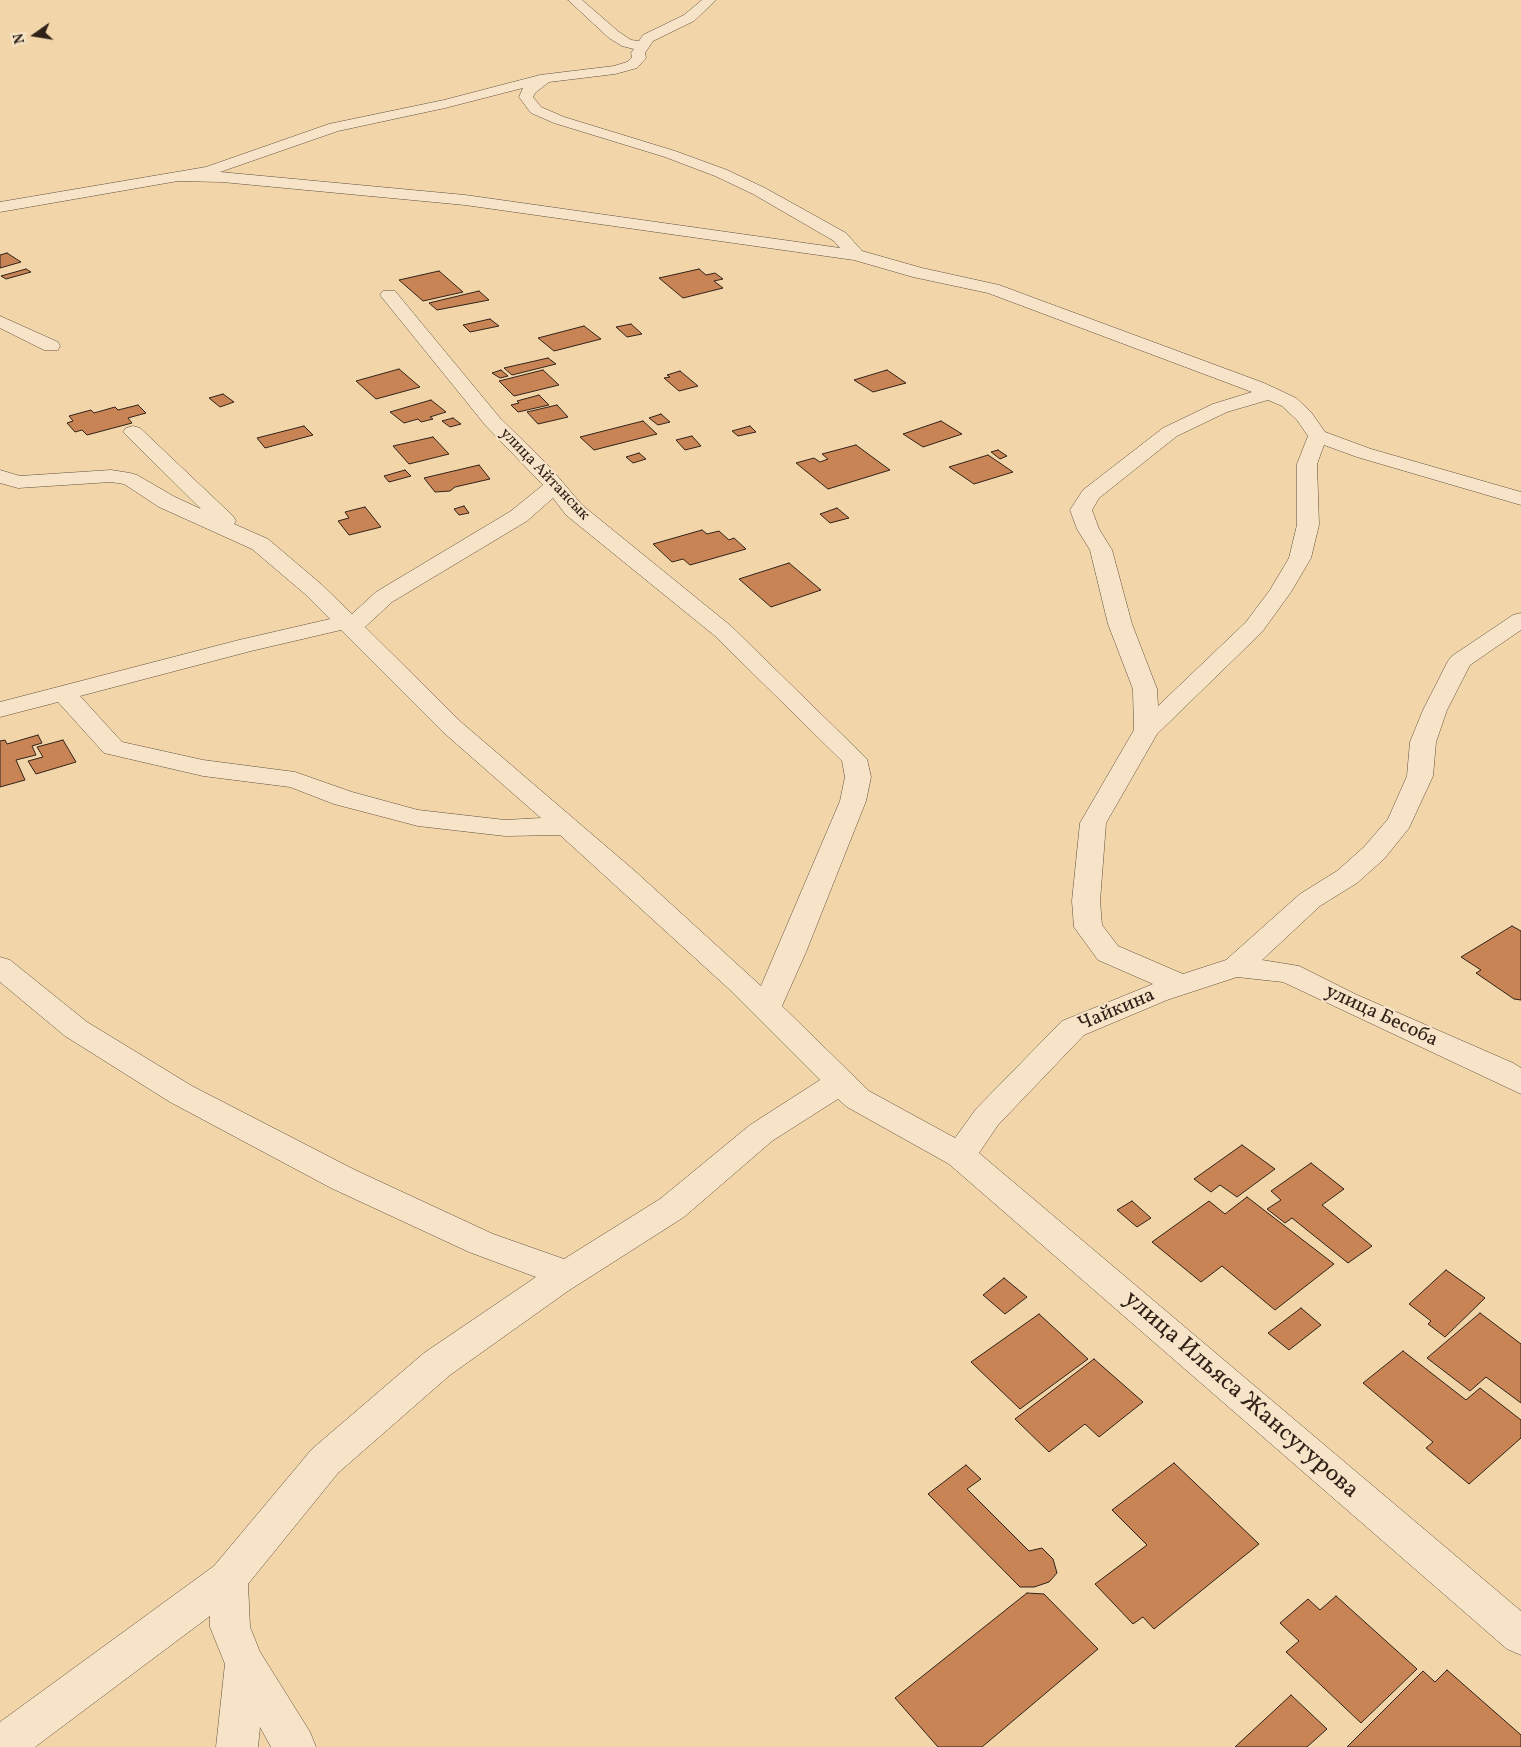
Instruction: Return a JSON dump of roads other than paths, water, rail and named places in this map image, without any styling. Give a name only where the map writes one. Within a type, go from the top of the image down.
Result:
[{"type":"street","points":[[574,0],[614,35],[627,42],[642,46]]},
{"type":"street","points":[[0,207],[180,177],[236,163],[334,127],[445,104],[512,84],[624,68],[639,58],[638,53],[648,38],[689,18],[710,0]]},
{"type":"street","points":[[546,78],[528,91],[526,97],[536,110],[559,120],[670,154],[721,174],[808,218],[840,237],[856,255]]},
{"type":"street","points":[[180,177],[222,177],[465,200],[856,255],[919,273],[993,289],[1270,393],[1289,402],[1304,416],[1318,436],[1364,453],[1521,499]]},
{"type":"street","name":"улица Айтансык","points":[[389,295],[493,422],[541,469],[574,510],[723,631],[854,759],[858,778],[850,809],[792,952],[766,1008]]},
{"type":"street","points":[[0,321],[51,346]]},
{"type":"street","points":[[1147,730],[1145,689],[1120,624],[1101,550],[1088,529],[1081,510],[1090,494],[1170,432],[1220,408],[1270,393]]},
{"type":"street","points":[[133,432],[238,534]]},
{"type":"street","points":[[1182,985],[1108,952],[1088,927],[1086,901],[1093,823],[1147,730],[1254,627],[1280,592],[1300,558],[1306,533],[1309,495],[1307,464],[1318,436]]},
{"type":"street","name":"улица Ильяса Жансугурова","points":[[0,476],[18,482],[111,476],[130,480],[167,502],[260,544],[313,589],[452,727],[626,878],[766,1008],[858,1099],[960,1155],[1521,1636]]},
{"type":"street","points":[[0,710],[247,645],[349,625],[384,597],[520,516],[555,486]]},
{"type":"street","points":[[1236,967],[1310,900],[1347,877],[1374,852],[1400,822],[1420,776],[1423,742],[1434,710],[1460,661],[1521,620]]},
{"type":"street","points":[[64,694],[113,748],[203,768],[295,780],[342,798],[418,818],[505,828],[566,826]]},
{"type":"street","points":[[0,967],[76,1029],[181,1094],[343,1180],[481,1242],[567,1274]]},
{"type":"street","name":"Чайкина","points":[[960,1155],[987,1117],[1073,1028],[1157,993],[1236,967]]},
{"type":"street","name":"улица Бесоба","points":[[1236,967],[1289,973],[1345,1001],[1502,1071],[1521,1083]]},
{"type":"street","points":[[0,1746],[228,1579],[325,1461],[437,1364],[567,1274],[672,1208],[761,1134],[841,1082]]},
{"type":"street","points":[[228,1579],[230,1627],[245,1664],[295,1747]]},
{"type":"street","points":[[237,1747],[245,1664]]}]
